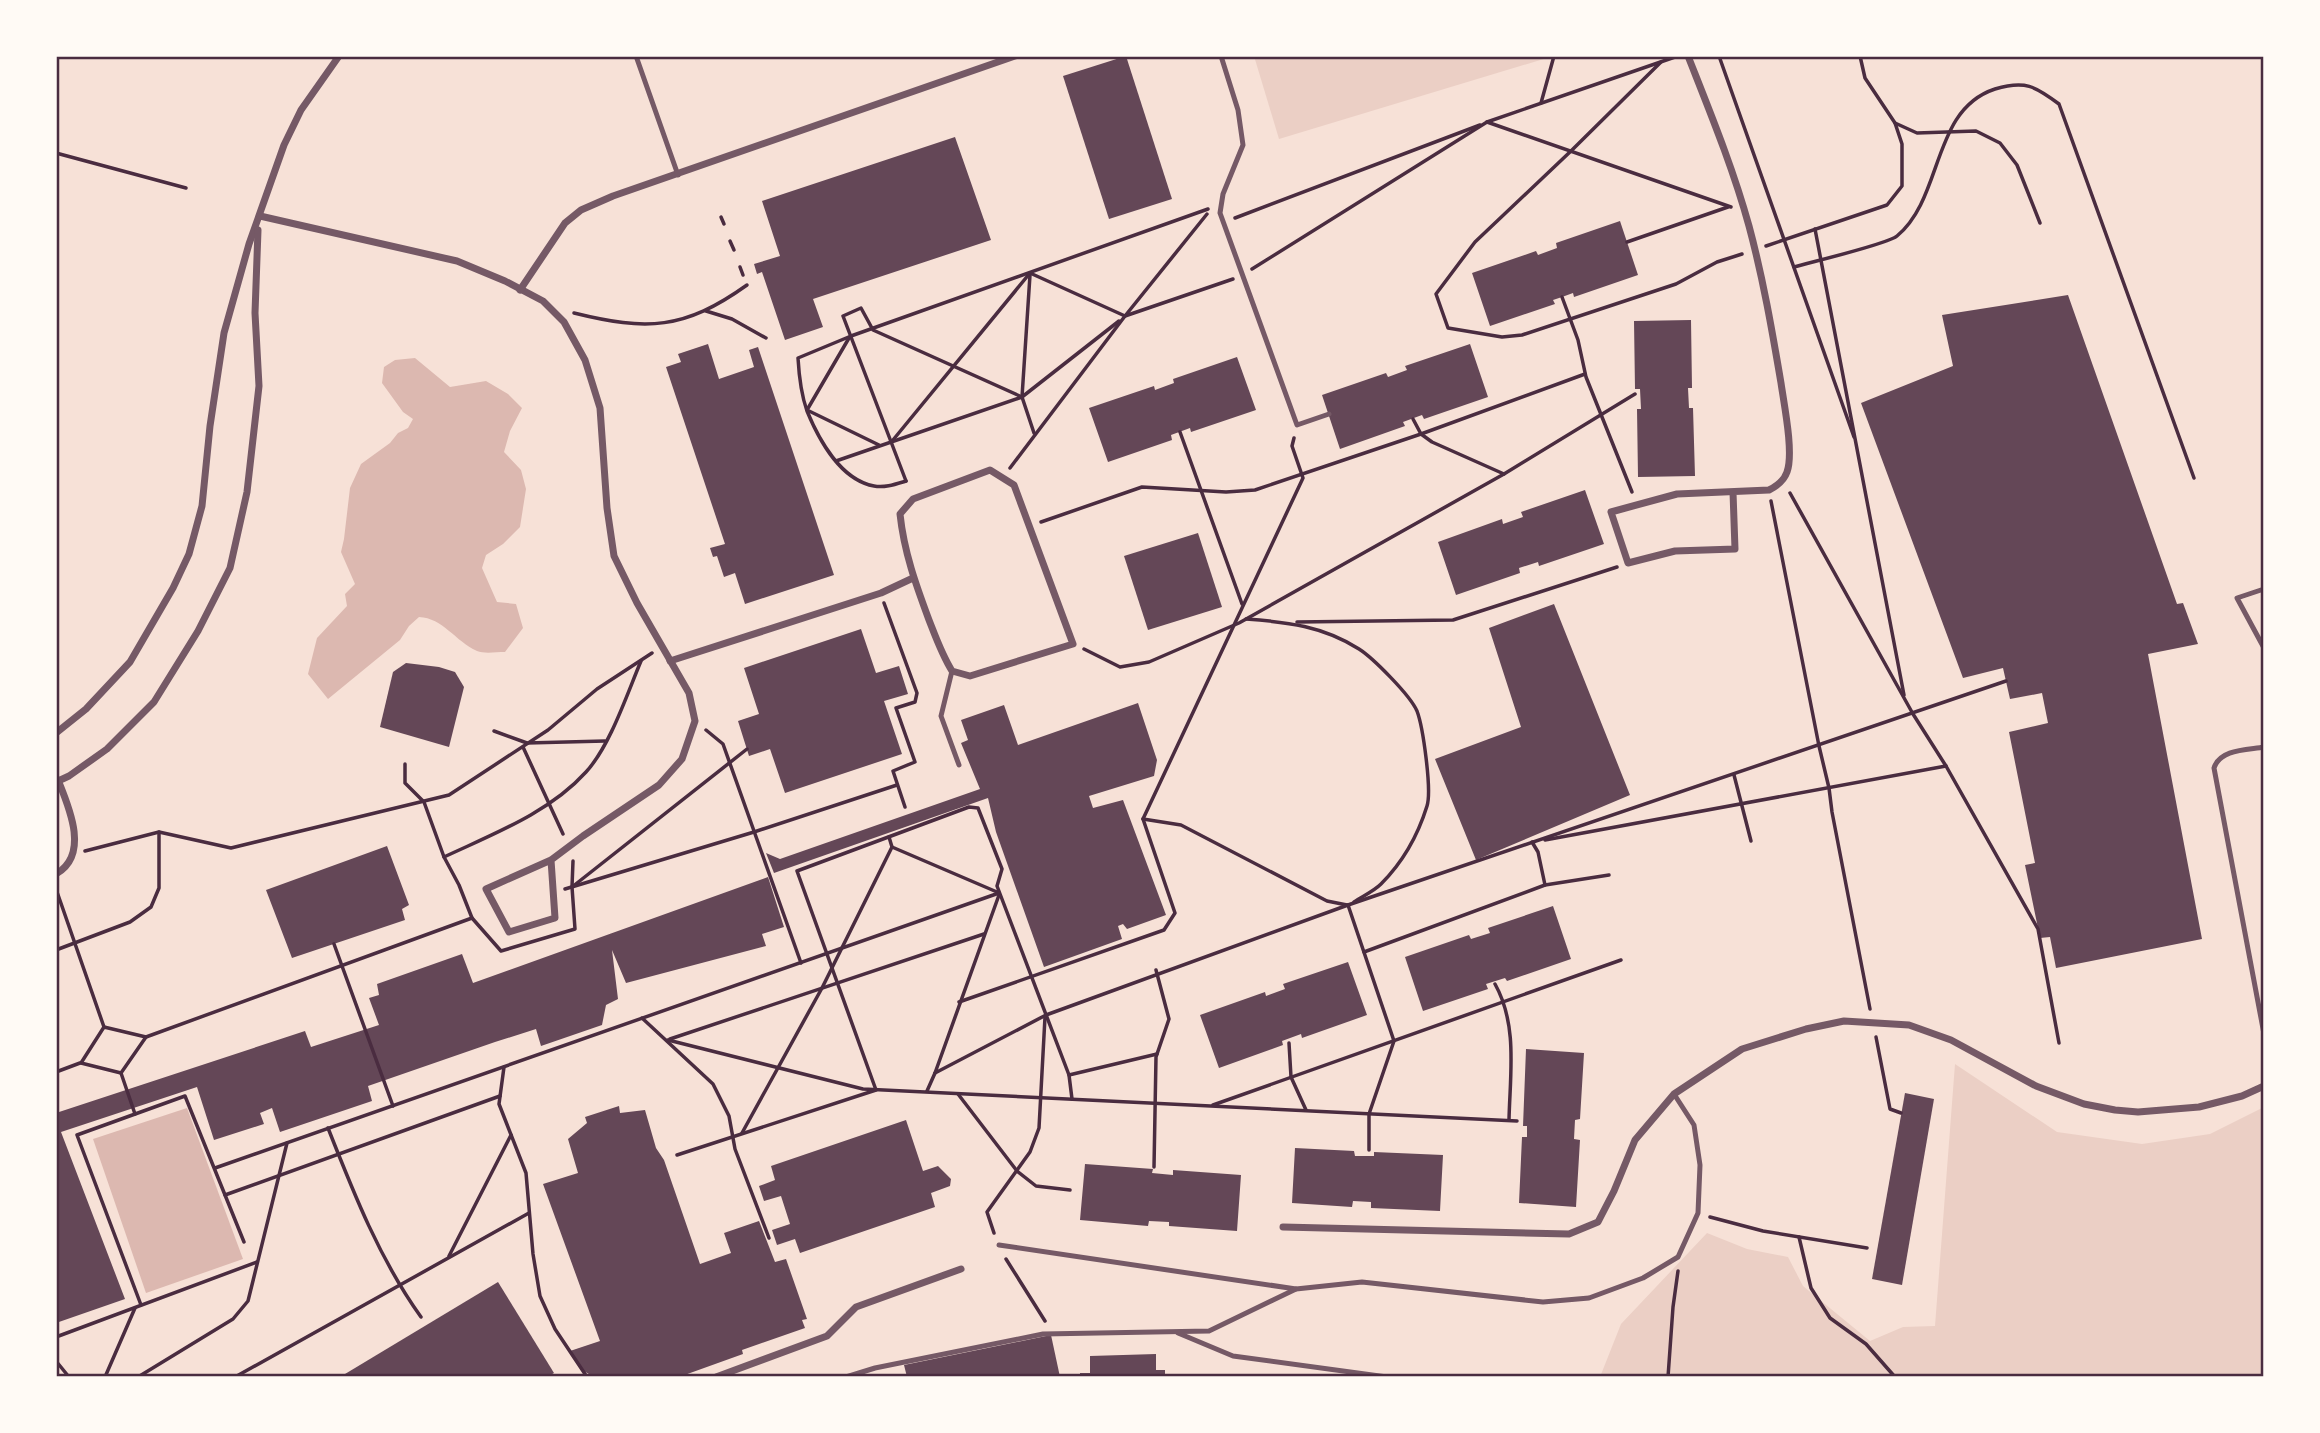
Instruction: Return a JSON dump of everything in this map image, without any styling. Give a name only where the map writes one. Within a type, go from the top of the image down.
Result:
[{"type":"street","points":[[56,733],[86,709],[130,662],[173,588],[189,554],[202,506],[210,426],[224,334],[284,145],[323,76],[339,56]]},
{"type":"street","points":[[520,290],[565,223],[581,211],[613,196],[1015,56]]},
{"type":"street","points":[[1688,56],[1720,138],[1754,249],[1771,325],[1790,457],[1788,471],[1781,482],[1769,490],[1677,494],[1611,512],[1628,563],[1675,551],[1734,549],[1733,492]]},
{"type":"street","points":[[260,216],[457,261],[505,281],[543,301],[564,322],[585,360],[600,408],[607,508],[614,556],[637,603],[689,693],[695,721],[682,759],[659,785],[551,860],[486,888],[509,932],[555,918],[551,860]]},
{"type":"street","points":[[56,874],[60,873],[73,855],[76,835],[57,780],[69,776],[107,749],[154,702],[198,631],[230,568],[247,492],[258,386],[255,260],[260,216]]},
{"type":"street","points":[[990,470],[1014,485],[1073,644],[970,676],[952,671],[944,658],[913,578],[903,540],[901,514],[913,499],[990,470]]},
{"type":"street","points":[[670,661],[881,593],[913,578]]},
{"type":"street","points":[[1283,1227],[1569,1234],[1598,1222],[1635,1140],[1674,1094],[1742,1049],[1844,1021],[1909,1026],[1951,1040],[2036,1086],[2084,1104],[2115,1111],[2149,1112],[2199,1107],[2242,1096],[2264,1086]]},
{"type":"street","points":[[716,1377],[827,1336],[856,1307],[961,1269]]},
{"type":"lane","points":[[636,56],[678,174]]},
{"type":"lane","points":[[1221,56],[1238,110],[1243,145],[1223,194],[1220,213],[1223,223],[1297,425],[1329,414]]},
{"type":"lane","points":[[2264,589],[2237,598],[2264,648]]},
{"type":"lane","points":[[952,671],[941,716],[960,765]]},
{"type":"lane","points":[[2264,747],[2226,754],[2216,761],[2214,768],[2264,1034]]},
{"type":"lane","points":[[999,1245],[1296,1289],[1362,1282],[1543,1302],[1589,1298],[1643,1278],[1678,1256],[1698,1213],[1700,1165],[1694,1125],[1674,1094]]},
{"type":"lane","points":[[846,1377],[875,1368],[1053,1334],[1209,1331],[1296,1289]]},
{"type":"lane","points":[[1175,1331],[1233,1356],[1387,1377]]},
{"type":"path","points":[[1541,103],[1554,56]]},
{"type":"path","points":[[1223,223],[1488,122],[1678,56]]},
{"type":"path","points":[[1719,56],[1858,449]]},
{"type":"path","points":[[1661,62],[1475,242],[1436,295],[1448,328],[1502,337],[1522,335],[1676,284],[1717,262],[1887,205],[1902,186],[1902,144],[1895,123],[1865,78],[1860,56]]},
{"type":"path","points":[[1794,267],[1895,238],[1924,201],[1949,131],[1961,110],[1988,92],[2011,84],[2037,88],[2059,104],[2194,478]]},
{"type":"path","points":[[1488,122],[1744,211]]},
{"type":"path","points":[[836,461],[1021,397],[1125,316],[1243,275],[1488,122]]},
{"type":"path","points":[[1895,123],[1917,132],[1976,131],[2000,143],[2017,165],[2040,223]]},
{"type":"path","points":[[56,153],[186,188]]},
{"type":"path","points":[[1627,242],[1729,206]]},
{"type":"path","points":[[906,481],[884,487],[872,486],[860,481],[836,461],[807,410],[800,385],[798,358],[850,336],[1211,208],[1034,433],[1003,478]]},
{"type":"path","points":[[721,216],[724,224]]},
{"type":"path","points":[[1815,229],[1905,701]]},
{"type":"path","points":[[730,241],[734,250]]},
{"type":"path","points":[[740,267],[743,275]]},
{"type":"path","points":[[1030,273],[1125,316]]},
{"type":"path","points":[[891,442],[1030,273]]},
{"type":"path","points":[[1030,273],[1021,397],[1034,433]]},
{"type":"path","points":[[566,312],[606,321],[652,326],[694,316],[747,285]]},
{"type":"path","points":[[1562,296],[1585,374],[1637,504]]},
{"type":"path","points":[[913,499],[843,316],[861,308],[873,330],[1021,397]]},
{"type":"path","points":[[704,311],[732,319],[766,338]]},
{"type":"path","points":[[807,410],[850,336]]},
{"type":"path","points":[[1029,526],[1142,487],[1226,492],[1255,490],[1421,434],[1585,374]]},
{"type":"path","points":[[1073,644],[1120,667],[1149,662],[1234,625],[1504,474],[1635,394]]},
{"type":"path","points":[[807,410],[880,445]]},
{"type":"path","points":[[1413,419],[1421,434],[1432,442],[1504,474]]},
{"type":"path","points":[[960,1002],[1164,930],[1175,913],[1143,819],[1303,478],[1292,446],[1297,425]]},
{"type":"path","points":[[1180,432],[1243,606]]},
{"type":"path","points":[[1781,482],[1789,490],[1905,701],[1946,766],[2038,929],[2059,1043]]},
{"type":"path","points":[[1769,490],[1890,1109],[1901,1113]]},
{"type":"path","points":[[1246,619],[1291,622],[1453,620],[1628,563]]},
{"type":"path","points":[[881,593],[917,693],[915,702],[896,708],[915,762],[893,771],[905,807]]},
{"type":"path","points":[[1143,819],[1181,825],[1327,901],[1348,905],[1380,886],[1408,851],[1428,804],[1426,760],[1416,711],[1388,675],[1361,650],[1327,632],[1291,622]]},
{"type":"path","points":[[73,855],[159,832],[231,848],[449,795],[525,745],[597,689],[662,647]]},
{"type":"path","points":[[444,857],[523,819],[564,793],[588,771],[605,741],[642,659]]},
{"type":"path","points":[[935,1073],[1046,1015],[1156,973],[2006,681]]},
{"type":"path","points":[[695,721],[723,744],[801,963]]},
{"type":"path","points":[[494,731],[525,745],[605,741]]},
{"type":"path","points":[[405,764],[405,783],[425,802],[444,857],[472,918],[501,951],[575,929],[573,857],[525,745]]},
{"type":"path","points":[[572,887],[747,749]]},
{"type":"path","points":[[1532,842],[1946,766]]},
{"type":"path","points":[[1734,775],[1751,841]]},
{"type":"path","points":[[553,892],[754,832],[897,785]]},
{"type":"path","points":[[876,1090],[797,871],[969,807],[978,808],[1002,869],[997,887],[1069,1075],[1072,1099]]},
{"type":"path","points":[[56,950],[131,922],[151,907],[159,888],[159,832]]},
{"type":"path","points":[[741,1135],[842,948],[892,847],[890,837]]},
{"type":"path","points":[[1532,842],[1538,852],[1545,885]]},
{"type":"path","points":[[892,847],[999,893]]},
{"type":"path","points":[[1364,952],[1545,885],[1609,875]]},
{"type":"path","points":[[56,889],[104,1027]]},
{"type":"path","points":[[926,1092],[999,893]]},
{"type":"path","points":[[215,1168],[999,893]]},
{"type":"path","points":[[1348,905],[1394,1041],[1369,1114],[1369,1150]]},
{"type":"path","points":[[104,1027],[146,1037],[472,918]]},
{"type":"path","points":[[668,1040],[984,934]]},
{"type":"path","points":[[334,944],[393,1106]]},
{"type":"path","points":[[1211,1106],[1620,960]]},
{"type":"path","points":[[1154,1167],[1157,1054],[1169,1019],[1156,973]]},
{"type":"path","points":[[1495,984],[1505,1001],[1511,1027],[1509,1120]]},
{"type":"path","points":[[1046,1015],[1039,1128],[1030,1153],[987,1212],[999,1245],[1053,1334]]},
{"type":"path","points":[[642,1018],[713,1084],[729,1116],[735,1149],[769,1238]]},
{"type":"path","points":[[81,1063],[104,1027]]},
{"type":"path","points":[[121,1073],[146,1037]]},
{"type":"path","points":[[668,1040],[863,1089],[1517,1121]]},
{"type":"path","points":[[1289,1043],[1291,1077],[1306,1111]]},
{"type":"path","points":[[1069,1075],[1157,1054]]},
{"type":"path","points":[[56,1072],[81,1063],[121,1073]]},
{"type":"path","points":[[504,1067],[499,1104],[526,1173],[540,1296],[555,1329],[587,1377]]},
{"type":"path","points":[[121,1073],[135,1114]]},
{"type":"path","points":[[677,1155],[876,1090]]},
{"type":"path","points":[[958,1094],[1017,1171],[1035,1186],[1070,1190]]},
{"type":"path","points":[[141,1305],[76,1135],[185,1096],[244,1242]]},
{"type":"path","points":[[225,1195],[500,1096]]},
{"type":"path","points":[[328,1128],[360,1208],[399,1286],[421,1317]]},
{"type":"path","points":[[448,1258],[511,1135]]},
{"type":"path","points":[[138,1377],[233,1319],[248,1301],[287,1143]]},
{"type":"path","points":[[235,1377],[529,1213]]},
{"type":"path","points":[[1698,1213],[1763,1231],[1867,1248]]},
{"type":"path","points":[[1799,1237],[1811,1288],[1830,1318],[1866,1344],[1895,1377]]},
{"type":"path","points":[[56,1337],[257,1262]]},
{"type":"path","points":[[1668,1377],[1673,1307],[1679,1270]]},
{"type":"path","points":[[105,1377],[135,1308]]},
{"type":"path","points":[[56,1361],[69,1377]]},
{"type":"shaded area","points":[[1254,56],[1547,56],[1547,58],[1279,139]]},
{"type":"shaded area","points":[[415,358],[450,387],[486,381],[508,394],[522,408],[510,431],[504,452],[521,470],[526,489],[520,527],[503,544],[486,555],[482,568],[497,602],[516,604],[523,628],[505,652],[483,652],[469,647],[435,621],[419,617],[400,640],[328,699],[308,674],[317,638],[347,606],[345,594],[355,584],[341,552],[350,488],[361,464],[390,443],[398,433],[408,428],[413,419],[403,412],[382,383],[384,367],[395,360]]},
{"type":"shaded area","points":[[1955,1064],[2057,1132],[2142,1144],[2210,1134],[2264,1107],[2264,1377],[1600,1377],[1621,1324],[1707,1233],[1747,1249],[1788,1257],[1803,1286],[1870,1341],[1903,1327],[1935,1326]]},
{"type":"shaded area","points":[[187,1108],[243,1259],[146,1293],[93,1139]]},
{"type":"building","points":[[1126,56],[1172,199],[1109,219],[1063,76]]},
{"type":"building","points":[[955,137],[991,240],[813,299],[823,327],[785,340],[762,272],[757,274],[754,264],[780,256],[762,201]]},
{"type":"building","points":[[1620,221],[1638,275],[1574,297],[1573,293],[1553,300],[1555,304],[1490,326],[1472,273],[1536,251],[1538,255],[1557,248],[1556,243]]},
{"type":"building","points":[[2068,295],[2177,604],[2183,603],[2198,644],[2148,654],[2202,939],[2056,968],[2050,937],[2040,938],[2025,865],[2035,863],[2009,732],[2048,723],[2042,693],[2010,699],[2003,668],[1963,678],[1861,403],[1953,366],[1942,315]]},
{"type":"building","points":[[1691,320],[1692,388],[1688,388],[1689,408],[1693,408],[1695,476],[1638,477],[1637,409],[1641,409],[1640,389],[1635,389],[1634,321]]},
{"type":"building","points":[[708,344],[719,379],[754,367],[749,350],[758,347],[834,575],[745,604],[735,573],[724,577],[717,556],[713,557],[710,548],[725,544],[666,367],[681,362],[678,354]]},
{"type":"building","points":[[1470,344],[1488,397],[1424,419],[1422,415],[1403,422],[1405,426],[1340,449],[1322,395],[1386,373],[1388,377],[1407,370],[1405,366]]},
{"type":"building","points":[[1237,357],[1256,410],[1191,432],[1190,428],[1171,435],[1172,440],[1108,462],[1089,408],[1154,386],[1155,390],[1174,383],[1173,379]]},
{"type":"building","points":[[1585,490],[1604,544],[1539,566],[1538,562],[1519,568],[1520,573],[1456,595],[1438,542],[1502,519],[1503,524],[1523,517],[1521,512]]},
{"type":"building","points":[[1198,533],[1222,607],[1148,630],[1124,556]]},
{"type":"building","points":[[1554,604],[1630,795],[1476,860],[1435,759],[1521,727],[1489,628]]},
{"type":"building","points":[[861,629],[876,673],[899,666],[908,694],[884,701],[902,754],[785,793],[770,749],[749,756],[738,721],[759,714],[744,668]]},
{"type":"building","points":[[406,663],[455,672],[464,687],[449,747],[380,727],[393,672]]},
{"type":"building","points":[[1138,703],[1157,760],[1154,776],[1089,796],[1093,808],[1123,800],[1166,915],[1127,929],[1123,924],[1118,926],[1122,939],[1044,967],[996,832],[988,798],[774,873],[766,853],[780,859],[980,789],[961,743],[968,740],[961,720],[1004,705],[1018,745]]},
{"type":"building","points":[[387,846],[409,905],[402,909],[405,920],[292,958],[266,890]]},
{"type":"building","points":[[768,877],[784,927],[762,934],[766,946],[626,983],[612,950],[618,999],[606,1005],[602,1025],[541,1046],[536,1029],[495,1042],[368,1086],[372,1101],[280,1132],[272,1108],[260,1113],[264,1124],[214,1140],[197,1087],[61,1132],[125,1299],[56,1323],[56,1113],[305,1031],[311,1047],[379,1025],[369,998],[379,995],[377,984],[462,954],[473,983]]},
{"type":"building","points":[[1553,906],[1571,959],[1507,981],[1505,978],[1486,984],[1488,989],[1423,1011],[1405,957],[1469,935],[1471,939],[1490,933],[1488,928]]},
{"type":"building","points":[[1348,962],[1367,1015],[1302,1038],[1301,1034],[1282,1041],[1283,1045],[1219,1068],[1200,1015],[1265,992],[1266,996],[1285,989],[1283,984]]},
{"type":"building","points":[[1526,1049],[1584,1053],[1580,1119],[1575,1120],[1574,1139],[1580,1140],[1576,1207],[1519,1203],[1522,1137],[1527,1137],[1527,1126],[1523,1126]]},
{"type":"building","points":[[1905,1093],[1934,1099],[1902,1285],[1872,1279]]},
{"type":"building","points":[[619,1106],[620,1113],[645,1110],[656,1148],[664,1160],[700,1264],[731,1253],[724,1233],[759,1221],[775,1262],[786,1259],[807,1319],[802,1320],[805,1328],[742,1350],[743,1354],[679,1377],[594,1377],[582,1370],[570,1351],[600,1341],[543,1184],[578,1173],[568,1139],[587,1123],[585,1117]]},
{"type":"building","points":[[906,1120],[923,1171],[938,1166],[951,1179],[950,1186],[931,1193],[935,1207],[800,1253],[795,1239],[777,1245],[772,1230],[790,1224],[781,1196],[764,1201],[759,1186],[775,1180],[771,1166]]},
{"type":"building","points":[[1295,1148],[1354,1151],[1355,1156],[1374,1156],[1374,1152],[1443,1155],[1440,1211],[1371,1208],[1371,1202],[1353,1201],[1352,1207],[1292,1203]]},
{"type":"building","points":[[1085,1164],[1153,1169],[1152,1173],[1173,1175],[1173,1170],[1241,1175],[1237,1231],[1169,1226],[1169,1222],[1149,1221],[1148,1226],[1080,1220]]},
{"type":"building","points":[[498,1282],[554,1373],[547,1377],[340,1377]]},
{"type":"building","points":[[1051,1335],[1060,1377],[907,1377],[904,1365]]},
{"type":"building","points":[[1156,1354],[1156,1370],[1165,1370],[1165,1377],[1080,1377],[1080,1373],[1090,1373],[1090,1356]]}]
